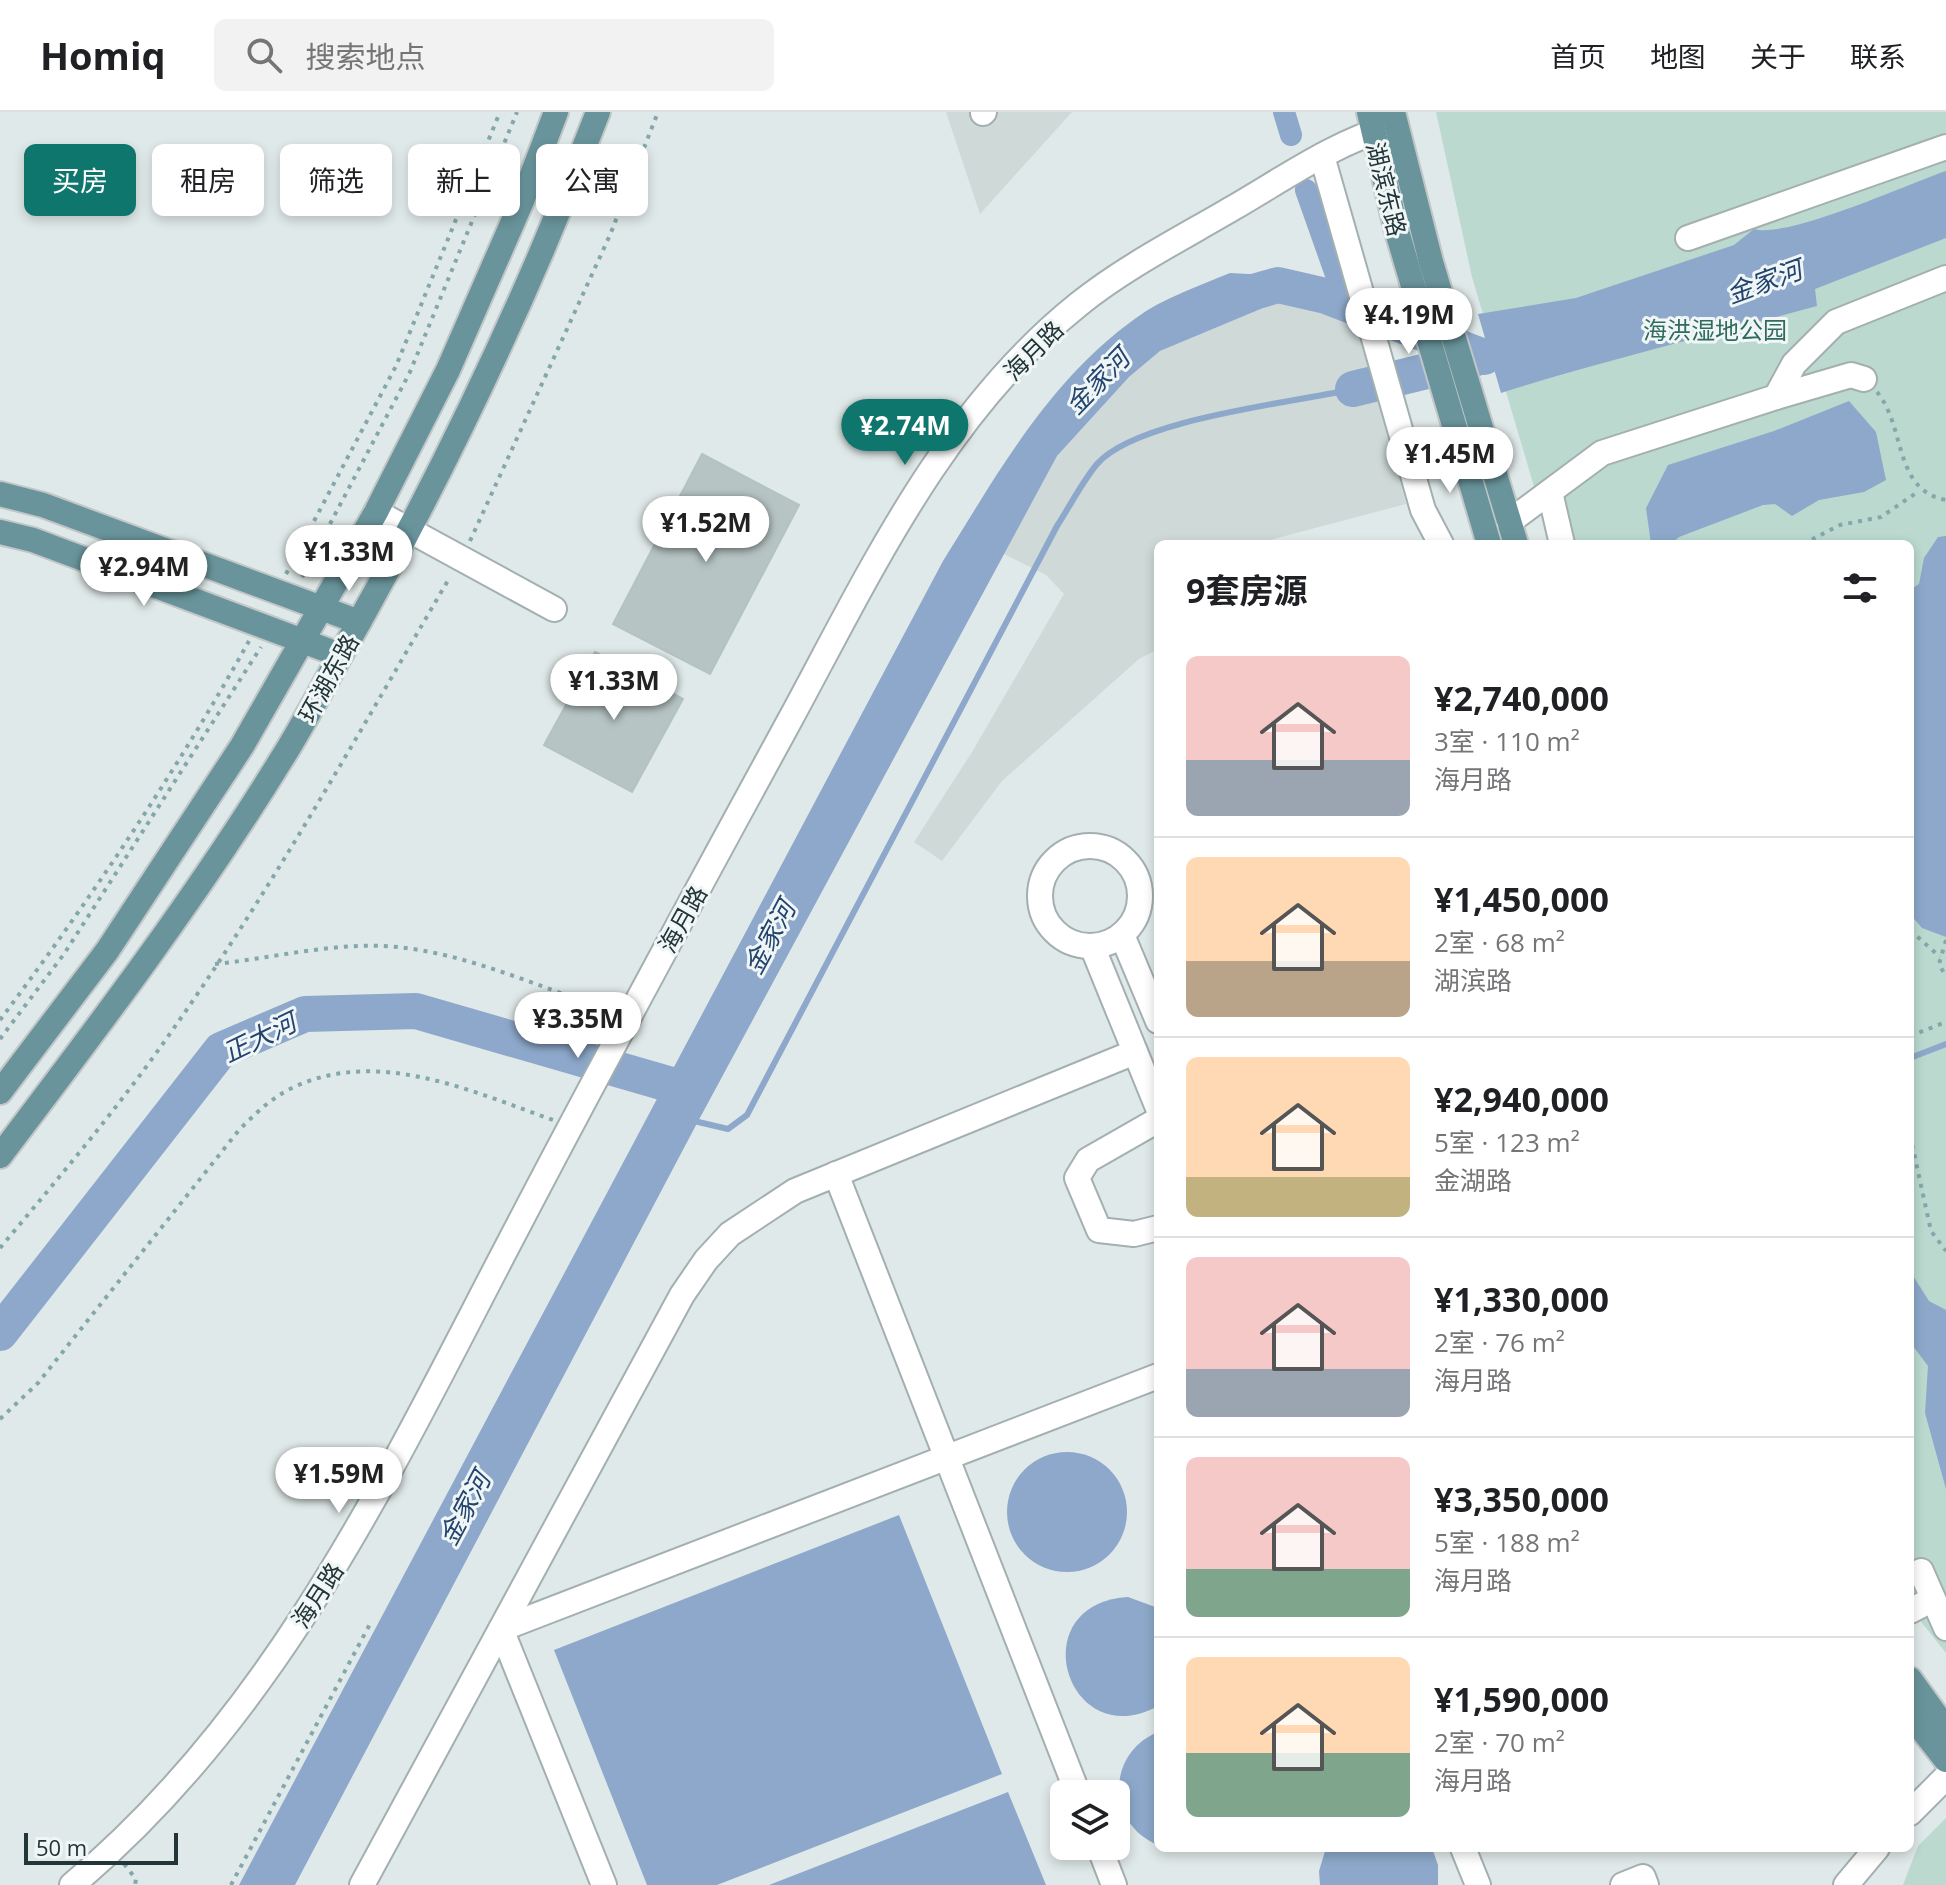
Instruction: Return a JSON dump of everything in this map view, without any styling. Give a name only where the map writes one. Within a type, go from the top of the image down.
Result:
[{"type":"main road","name":"环湖东路","points":[[0,1092],[116,938],[242,746],[376,512],[448,370],[522,201],[556,112]]},
{"type":"main road","name":"环湖东路","points":[[0,1156],[142,969],[282,760],[411,530],[486,382],[561,211],[598,112]]},
{"type":"main road","name":"湖滨东路","points":[[1382,120],[1419,264]]},
{"type":"main road","points":[[1419,264],[1478,418],[1513,533]]},
{"type":"main road","points":[[1419,264],[1457,433],[1488,540]]},
{"type":"main road","points":[[0,494],[43,505],[359,622]]},
{"type":"main road","points":[[0,532],[33,540],[340,655]]},
{"type":"main road","points":[[1914,1685],[1946,1729]]},
{"type":"main road","points":[[1914,1719],[1946,1760]]},
{"type":"street","name":"海月路","points":[[72,1885],[143,1820],[217,1738],[312,1606],[362,1524],[629,1017],[738,792],[830,621],[950,443],[991,391],[1081,302],[1382,120]]},
{"type":"street","points":[[1688,238],[1946,147]]},
{"type":"street","points":[[1322,156],[1363,301],[1388,417],[1423,510],[1439,540]]},
{"type":"street","points":[[1776,397],[1794,364],[1836,322],[1946,278]]},
{"type":"street","points":[[1513,533],[1550,492],[1602,453],[1851,375],[1864,379]]},
{"type":"street","points":[[1550,492],[1561,540]]},
{"type":"street","points":[[376,512],[554,609]]},
{"type":"street","points":[[1094,846],[1111,851],[1125,860],[1135,874],[1140,890],[1139,906],[1133,922],[1122,935],[1092,946],[1062,937],[1042,911],[1040,895],[1051,865],[1078,847],[1094,846]]},
{"type":"street","points":[[1122,935],[1154,1011]]},
{"type":"street","points":[[1092,946],[1154,1098]]},
{"type":"street","points":[[365,1883],[682,1295],[706,1260],[730,1234],[795,1191],[1135,1052]]},
{"type":"street","points":[[1154,1122],[1088,1160],[1077,1178],[1099,1230],[1134,1234],[1154,1229]]},
{"type":"street","points":[[836,1174],[1073,1780]]},
{"type":"street","points":[[501,1629],[1154,1378]]},
{"type":"street","points":[[1921,1571],[1946,1628]]},
{"type":"street","points":[[1914,1609],[1933,1599]]},
{"type":"street","points":[[501,1629],[604,1885]]},
{"type":"street","points":[[1915,1798],[1946,1777]]},
{"type":"street","points":[[1465,1852],[1478,1885]]},
{"type":"street","points":[[1846,1885],[1874,1852]]},
{"type":"street","points":[[1104,1860],[1114,1885]]},
{"type":"street","points":[[1623,1885],[1643,1877],[1646,1885]]},
{"type":"path","points":[[0,1248],[105,1123],[215,964],[292,847],[461,558],[610,235],[658,112]]},
{"type":"path","points":[[1864,379],[1888,409],[1912,481],[1920,490],[1946,500]]},
{"type":"path","points":[[1811,540],[1840,525],[1881,517],[1920,490]]},
{"type":"path","points":[[1914,934],[1940,957]]},
{"type":"path","points":[[1946,940],[1939,964],[1946,977]]},
{"type":"path","points":[[215,964],[341,948],[396,947],[439,954],[629,1017]]},
{"type":"path","points":[[1914,1034],[1946,1022]]},
{"type":"path","points":[[0,1419],[38,1383],[239,1130],[271,1100],[291,1088],[339,1073],[410,1075],[457,1087],[570,1126]]},
{"type":"path","points":[[1914,1153],[1931,1231],[1946,1251]]},
{"type":"path","points":[[231,1885],[370,1624]]},
{"type":"shaded area","points":[[946,112],[1072,112],[980,214]]},
{"type":"shaded area","points":[[1349,281],[1406,504],[1270,540],[1154,540],[1154,651],[1139,659],[1002,781],[942,861],[914,842],[972,752],[1064,594],[1046,575],[1004,554],[1057,456],[1129,377],[1160,351],[1280,301],[1332,310],[1325,290]]},
{"type":"green space","name":"海洪湿地公园","points":[[1436,112],[1946,112],[1946,1653],[1914,1613],[1914,540],[1550,540],[1472,277]]},
{"type":"green space","points":[[1946,1818],[1946,1885],[1903,1885],[1918,1846]]},
{"type":"water","points":[[1946,171],[1946,238],[1815,289],[1817,306],[1501,393],[1478,314],[1576,298],[1734,245],[1754,229],[1793,226],[1848,209]]},
{"type":"water","points":[[1230,273],[1287,276],[1280,301],[1160,351],[1129,377],[1057,456],[695,1127],[295,1885],[239,1885],[943,561],[1005,462],[1051,399],[1077,370],[1105,343],[1158,304]]},
{"type":"water","points":[[1849,401],[1876,432],[1886,480],[1864,492],[1819,500],[1792,516],[1775,504],[1763,505],[1676,540],[1650,540],[1646,508],[1668,465],[1774,431]]},
{"type":"water","points":[[1946,536],[1946,937],[1922,928],[1914,919],[1914,587],[1919,584],[1924,558],[1938,537]]},
{"type":"water","points":[[1914,1277],[1929,1301],[1946,1310],[1946,1489],[1925,1413],[1928,1366],[1914,1347]]},
{"type":"water","points":[[1067,1452],[1090,1457],[1109,1470],[1122,1489],[1127,1512],[1122,1535],[1109,1554],[1090,1567],[1067,1572],[1044,1567],[1025,1554],[1012,1535],[1007,1512],[1012,1489],[1025,1470],[1044,1457]]},
{"type":"water","points":[[899,1515],[1002,1774],[717,1885],[647,1885],[554,1650]]},
{"type":"water","points":[[1128,1597],[1154,1607],[1154,1707],[1126,1716],[1100,1711],[1080,1695],[1068,1673],[1066,1648],[1074,1624],[1095,1606]]},
{"type":"water","points":[[1154,1734],[1154,1843],[1141,1835],[1130,1822],[1130,1780],[1120,1780],[1129,1756],[1141,1742]]},
{"type":"water","points":[[1008,1792],[1046,1885],[769,1885]]},
{"type":"water","points":[[1325,1852],[1433,1852],[1438,1865],[1438,1885],[1320,1885],[1319,1871]]},
{"type":"building","points":[[702,454],[799,505],[710,674],[613,624]]},
{"type":"building","points":[[595,652],[683,699],[632,792],[544,745]]},
{"type":"waterway","points":[[1284,112],[1291,135]]},
{"type":"waterway","points":[[1306,190],[1346,303]]},
{"type":"waterway","name":"金家河","points":[[1239,296],[1278,285],[1326,296],[1484,357]]},
{"type":"waterway","name":"金家河","points":[[1353,389],[1472,360]]},
{"type":"waterway","points":[[694,1121],[728,1129],[747,1115],[1057,526],[1097,464],[1117,448],[1179,424],[1353,389]]},
{"type":"waterway","name":"正大河","points":[[0,1333],[221,1050],[305,1014],[416,1011],[689,1090]]},
{"type":"waterway","points":[[1914,1056],[1946,1044]]}]
